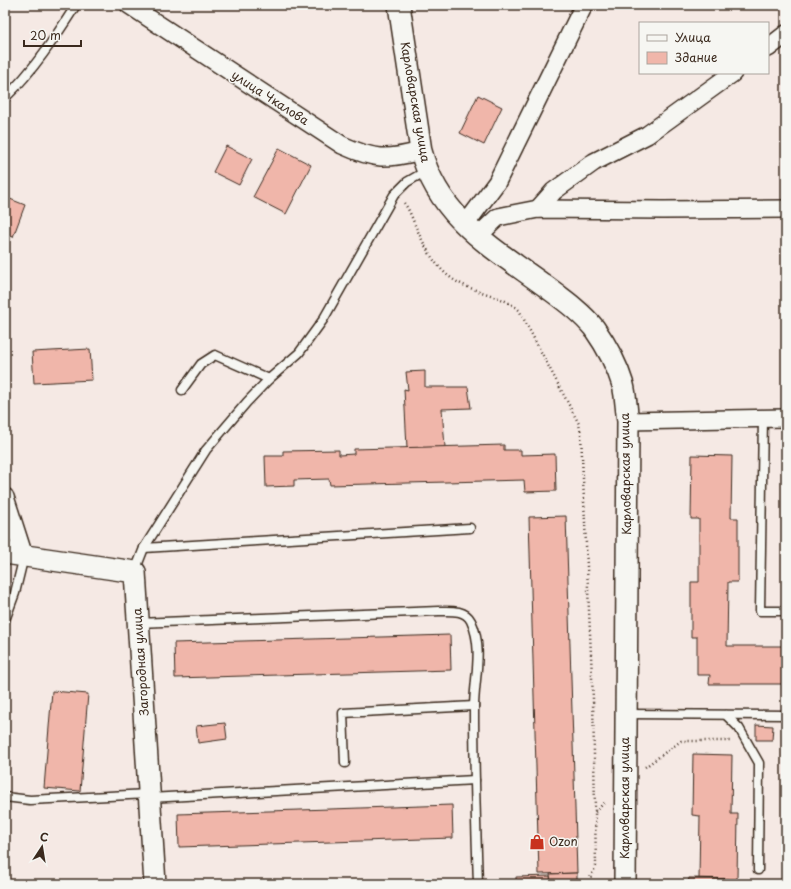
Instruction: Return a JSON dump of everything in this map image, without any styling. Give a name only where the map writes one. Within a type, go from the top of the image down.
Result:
[{"type":"street","name":"улица Чкалова","points":[[128,5],[342,145],[362,154],[380,158],[424,161]]},
{"type":"street","name":"Карловарская улица","points":[[399,5],[424,161],[436,190],[448,208],[471,231],[576,309],[593,327],[615,363],[623,385],[628,421],[624,884]]},
{"type":"street","points":[[471,231],[497,182],[584,5]]},
{"type":"street","points":[[769,47],[786,34]]},
{"type":"street","points":[[538,209],[554,191],[594,162],[647,135],[732,74]]},
{"type":"street","points":[[471,231],[498,217],[538,209],[786,209]]},
{"type":"street","points":[[628,421],[786,418]]},
{"type":"street","points":[[5,497],[14,554],[135,572]]},
{"type":"street","name":"Загородная улица","points":[[135,572],[155,884]]},
{"type":"lane","points":[[5,98],[24,79],[55,38],[76,5]]},
{"type":"lane","points":[[135,572],[144,548],[206,450],[225,425],[269,379],[299,353],[323,320],[394,195],[424,161]]},
{"type":"lane","points":[[182,390],[201,364],[215,355],[269,379]]},
{"type":"lane","points":[[763,418],[760,611],[786,611]]},
{"type":"lane","points":[[144,548],[470,528]]},
{"type":"lane","points":[[5,620],[15,593],[14,554]]},
{"type":"lane","points":[[138,623],[458,611],[470,619],[475,633],[478,654],[474,706],[478,884]]},
{"type":"lane","points":[[345,763],[343,713],[474,706]]},
{"type":"lane","points":[[626,714],[786,715]]},
{"type":"lane","points":[[726,715],[739,728],[759,763],[758,870]]},
{"type":"lane","points":[[5,797],[30,800],[149,796],[475,780]]},
{"type":"path","points":[[394,195],[405,204],[419,235],[441,269],[455,280],[496,296],[514,305],[519,310],[579,424],[581,434],[593,707],[596,866],[590,878],[590,884]]},
{"type":"path","points":[[681,741],[728,740],[735,743]]},
{"type":"building","points":[[478,95],[502,107],[484,145],[460,133]]},
{"type":"building","points":[[226,146],[252,159],[239,185],[213,172]]},
{"type":"building","points":[[279,148],[311,165],[286,214],[253,197]]},
{"type":"building","points":[[5,197],[25,205],[13,237],[5,234]]},
{"type":"building","points":[[90,349],[92,380],[34,383],[32,352]]},
{"type":"building","points":[[425,371],[425,387],[468,387],[471,408],[442,409],[445,447],[407,448],[404,389],[408,390],[406,372]]},
{"type":"building","points":[[504,445],[504,450],[521,450],[521,455],[555,454],[556,491],[525,492],[524,480],[330,485],[329,479],[294,480],[294,486],[266,487],[265,456],[283,456],[283,451],[339,450],[339,455],[354,454],[354,449]]},
{"type":"building","points":[[692,455],[732,456],[731,518],[738,518],[738,582],[728,582],[727,646],[786,646],[786,684],[709,684],[710,675],[697,675],[697,637],[691,637],[691,582],[699,582],[699,519],[691,519]]},
{"type":"building","points":[[566,516],[577,873],[539,874],[529,517]]},
{"type":"building","points":[[450,635],[451,670],[175,678],[174,643]]},
{"type":"building","points":[[52,691],[88,694],[80,791],[44,788]]},
{"type":"building","points":[[225,723],[227,739],[198,743],[196,726]]},
{"type":"building","points":[[756,725],[773,726],[772,740],[756,740]]},
{"type":"building","points":[[693,754],[732,755],[731,814],[738,814],[737,879],[699,879],[700,816],[692,815]]},
{"type":"building","points":[[452,805],[453,838],[179,847],[178,814]]},
{"type":"building","points":[[577,873],[577,884],[551,884],[550,874]]},
{"type":"building","points":[[550,876],[551,884],[516,884],[516,877]]},
{"type":"building","points":[[689,878],[729,879],[729,884],[688,884]]},
{"type":"place","name":"Ozon","points":[[537,842]]}]
